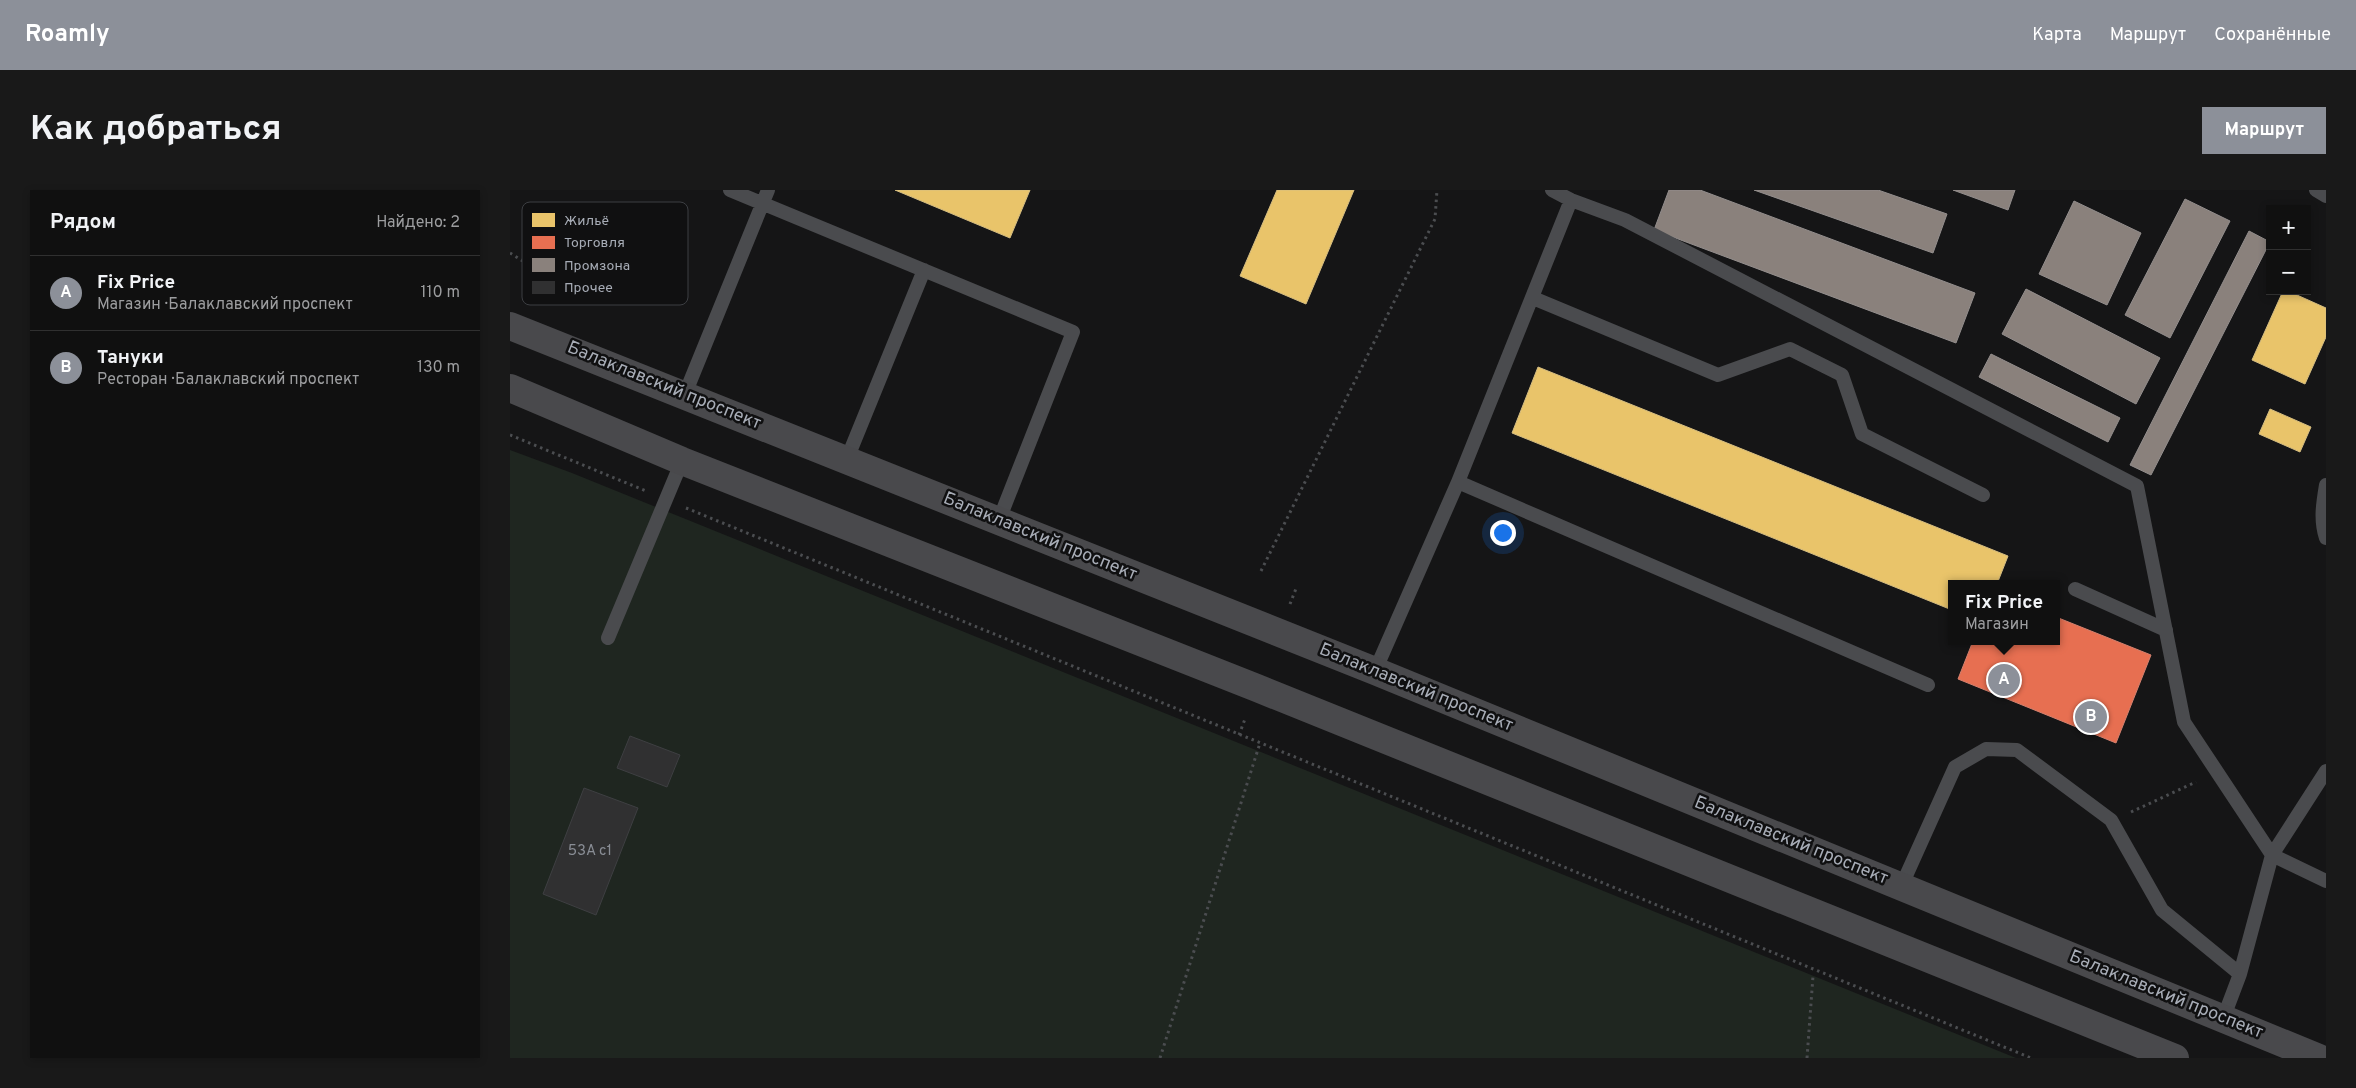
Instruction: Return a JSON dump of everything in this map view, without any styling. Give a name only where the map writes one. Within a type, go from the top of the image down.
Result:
[{"type":"main road","name":"Балаклавский проспект","points":[[510,326],[685,394],[1375,671],[2319,1058]]},
{"type":"main road","points":[[510,388],[682,461],[1257,688],[2175,1058]]},
{"type":"lane","points":[[730,190],[765,196],[924,270],[1073,332],[999,520]]},
{"type":"lane","points":[[1552,190],[1571,200],[1625,220],[2137,486],[2184,722],[2272,855],[2326,882]]},
{"type":"lane","points":[[2316,190],[2326,196]]},
{"type":"lane","points":[[685,394],[765,196]]},
{"type":"lane","points":[[1375,671],[1458,482],[1571,200]]},
{"type":"lane","points":[[847,459],[924,270]]},
{"type":"lane","points":[[1533,298],[1718,375],[1790,349],[1842,375],[1862,434],[1983,495]]},
{"type":"lane","points":[[608,638],[664,499],[682,461]]},
{"type":"lane","points":[[1458,482],[1928,685]]},
{"type":"lane","points":[[2326,485],[2322,508],[2322,528],[2326,538]]},
{"type":"lane","points":[[2074,589],[2166,630]]},
{"type":"lane","points":[[1901,887],[1955,767],[1986,749],[2017,750],[2112,820],[2162,910],[2240,974]]},
{"type":"lane","points":[[2223,1019],[2240,974],[2272,855],[2326,771]]},
{"type":"path","points":[[1261,571],[1435,219],[1437,190]]},
{"type":"path","points":[[510,253],[522,260]]},
{"type":"path","points":[[510,435],[2031,1058]]},
{"type":"path","points":[[1288,608],[1297,586]]},
{"type":"path","points":[[1239,735],[1245,719]]},
{"type":"path","points":[[1160,1058],[1260,743]]},
{"type":"path","points":[[2112,820],[2217,772]]},
{"type":"path","points":[[1807,1058],[1813,976]]},
{"type":"shaded area","points":[[510,450],[572,473],[2016,1058],[510,1058]]},
{"type":"building: Жильё","points":[[895,190],[1030,190],[1010,238]]},
{"type":"building: Жильё","points":[[1277,190],[1354,190],[1306,304],[1240,276]]},
{"type":"building: Жильё","points":[[2281,295],[2297,295],[2326,308],[2326,337],[2305,384],[2252,360]]},
{"type":"building: Жильё","points":[[1538,367],[2008,556],[1999,580],[1948,580],[1948,608],[1512,433]]},
{"type":"building: Жильё","points":[[2270,409],[2311,427],[2300,452],[2259,434]]},
{"type":"building: Торговля","points":[[2060,619],[2151,655],[2116,743],[1958,679],[1971,645],[2060,645]]},
{"type":"building: Промзона","points":[[1669,190],[1700,190],[1975,293],[1956,343],[1654,230]]},
{"type":"building: Промзона","points":[[1754,190],[1878,190],[1947,214],[1933,253]]},
{"type":"building: Промзона","points":[[1953,190],[2015,190],[2008,210]]},
{"type":"building: Промзона","points":[[2185,199],[2230,221],[2170,338],[2125,315]]},
{"type":"building: Промзона","points":[[2074,201],[2141,233],[2107,305],[2039,274]]},
{"type":"building: Промзона","points":[[2249,231],[2266,240],[2266,250],[2151,475],[2130,465]]},
{"type":"building: Промзона","points":[[2026,289],[2160,358],[2136,404],[2002,334]]},
{"type":"building: Промзона","points":[[1991,354],[2120,418],[2108,442],[1979,377]]},
{"type":"building: Прочее","points":[[630,736],[680,755],[667,787],[617,768]]},
{"type":"building: Прочее","points":[[584,788],[638,808],[596,915],[543,894]]},
{"type":"place","name":"Fix Price","points":[[2004,680]]},
{"type":"place","name":"Тануки","points":[[2091,717]]}]
